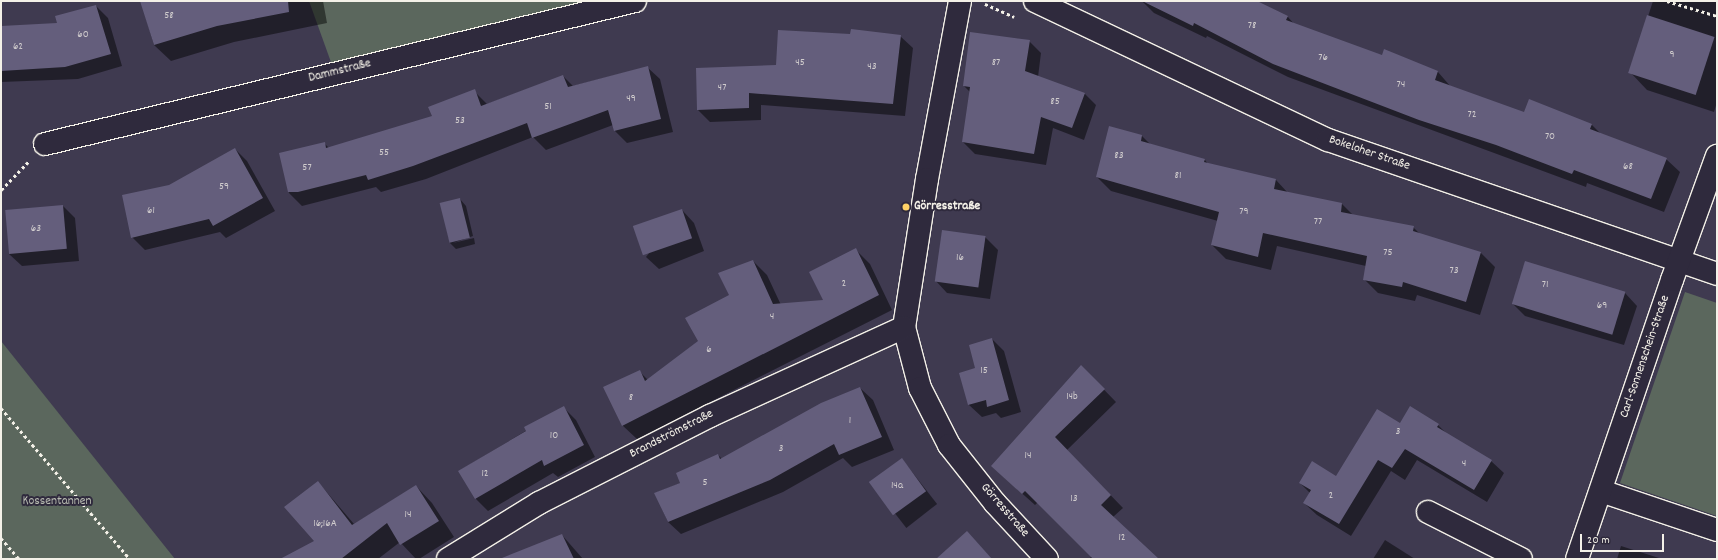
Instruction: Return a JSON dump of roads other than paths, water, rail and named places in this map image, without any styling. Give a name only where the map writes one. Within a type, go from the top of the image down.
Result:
[{"type":"street","name":"Dammstraße","points":[[45,144],[635,1]]},
{"type":"street","name":"Görresstraße","points":[[960,1],[927,180],[904,327],[920,388],[949,445],[995,503],[1047,559]]},
{"type":"street","name":"Bokeloher Straße","points":[[1034,1],[1328,140],[1717,274]]},
{"type":"street","name":"Carl-Sonnenschein-Straße","points":[[1577,559],[1679,261],[1717,156]]},
{"type":"street","name":"Brandströmstraße","points":[[448,559],[539,503],[710,416],[904,327]]},
{"type":"street","points":[[1601,491],[1717,530]]},
{"type":"street","points":[[1428,512],[1521,559]]},
{"type":"place","name":"Görresstraße","points":[[906,207]]},
{"type":"park label","name":"Kossentannen","points":[[57,502]]}]
